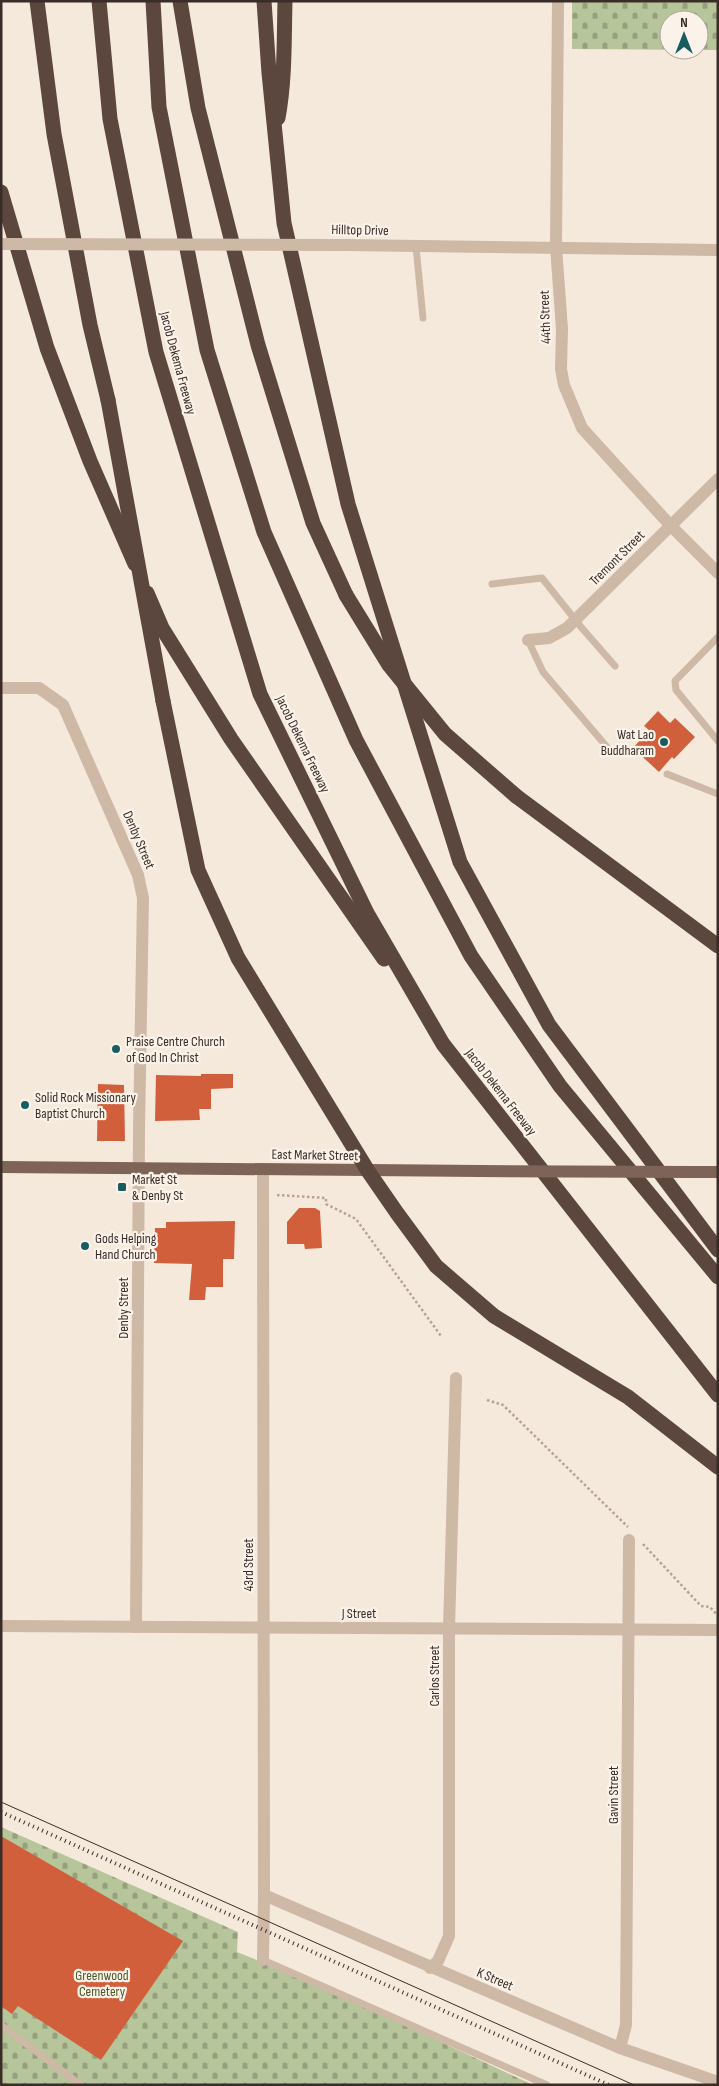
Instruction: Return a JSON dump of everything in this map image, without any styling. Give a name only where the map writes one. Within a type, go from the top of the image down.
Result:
[{"type":"highway","points":[[37,1],[44,69],[57,152],[90,325],[108,400],[163,700],[198,870],[238,958],[368,1171],[436,1266],[494,1316],[628,1397],[718,1467]]},
{"type":"highway","name":"Jacob Dekema Freeway","points":[[99,1],[110,119],[156,352],[260,694],[368,913],[443,1044],[718,1395]]},
{"type":"highway","points":[[153,1],[159,107],[207,350],[264,532],[352,731],[471,956],[560,1086],[718,1277]]},
{"type":"highway","points":[[180,1],[198,108],[258,345],[313,523],[346,595],[389,665],[445,734],[516,796],[718,946]]},
{"type":"highway","points":[[264,1],[284,223],[348,504],[460,862],[548,1025],[718,1250]]},
{"type":"highway","points":[[275,137],[282,96],[285,1]]},
{"type":"highway","points":[[1,192],[47,348],[90,461],[162,628],[231,739],[443,1044]]},
{"type":"main road","name":"East Market Street","points":[[1,1166],[368,1171],[718,1172]]},
{"type":"street","name":"44th Street","points":[[558,1],[556,246],[562,329],[561,369],[564,385],[582,428],[670,526],[718,573]]},
{"type":"street","name":"Hilltop Drive","points":[[1,244],[556,246],[718,250]]},
{"type":"street","name":"Tremont Street","points":[[528,640],[549,638],[567,628],[718,479]]},
{"type":"street","name":"Denby Street","points":[[1,688],[39,688],[63,705],[138,875],[143,898],[136,1627]]},
{"type":"street","name":"43rd Street","points":[[263,1169],[263,1960]]},
{"type":"street","name":"Carlos Street","points":[[430,1968],[438,1961],[449,1936],[449,1629],[456,1378]]},
{"type":"street","name":"Gavin Street","points":[[620,2048],[626,2025],[628,1629],[634,1538]]},
{"type":"street","name":"J Street","points":[[1,1626],[716,1630]]},
{"type":"street","name":"K Street","points":[[264,1895],[430,1968],[620,2048],[718,2082]]},
{"type":"lane","points":[[416,246],[423,318]]},
{"type":"lane","points":[[492,584],[542,578],[616,666]]},
{"type":"lane","points":[[718,637],[675,681],[676,690],[718,741]]},
{"type":"lane","points":[[528,640],[543,672],[607,747]]},
{"type":"lane","points":[[666,774],[718,794]]},
{"type":"lane","points":[[263,1960],[547,2085]]},
{"type":"lane","points":[[1,2025],[81,2085]]},
{"type":"path","points":[[262,1194],[326,1198],[326,1204],[356,1219],[441,1336]]},
{"type":"path","points":[[487,1400],[503,1405],[701,1606],[710,1607],[718,1616]]},
{"type":"green space","points":[[572,1],[718,1],[718,50],[709,50],[709,10],[659,10],[659,50],[572,49]]},
{"type":"green space","name":"Greenwood Cemetery","points":[[1,1827],[238,1932],[237,1952],[330,1990],[533,2085],[1,2085]]},
{"type":"building","name":"Wat Lao Buddharam","points":[[658,711],[670,723],[675,718],[695,737],[674,759],[672,757],[659,772],[633,748],[649,730],[644,726]]},
{"type":"building","points":[[201,1074],[233,1074],[233,1088],[211,1089],[211,1109],[199,1109],[200,1120],[155,1121],[156,1075],[201,1076]]},
{"type":"building","points":[[98,1084],[124,1085],[125,1141],[97,1141]]},
{"type":"building","points":[[299,1208],[315,1208],[320,1211],[322,1248],[305,1249],[304,1244],[287,1244],[287,1222]]},
{"type":"building","points":[[235,1221],[234,1259],[223,1259],[223,1287],[206,1287],[205,1300],[189,1300],[192,1264],[154,1263],[155,1228],[166,1228],[166,1222]]},
{"type":"building","points":[[1,1836],[183,1941],[101,2060],[18,2006],[12,2014],[1,2006]]},
{"type":"tram line","points":[[1,1802],[634,2085]]},
{"type":"railway","points":[[1,1812],[609,2085]]},
{"type":"place","name":"Wat Lao Buddharam","points":[[664,742]]},
{"type":"place","name":"Praise Centre Church of God In Christ","points":[[116,1049]]},
{"type":"place","name":"Solid Rock Missionary Baptist Church","points":[[25,1105]]},
{"type":"place","name":"Market St & Denby St","points":[[122,1187]]},
{"type":"place","name":"Gods Helping Hand Church","points":[[85,1246]]}]
